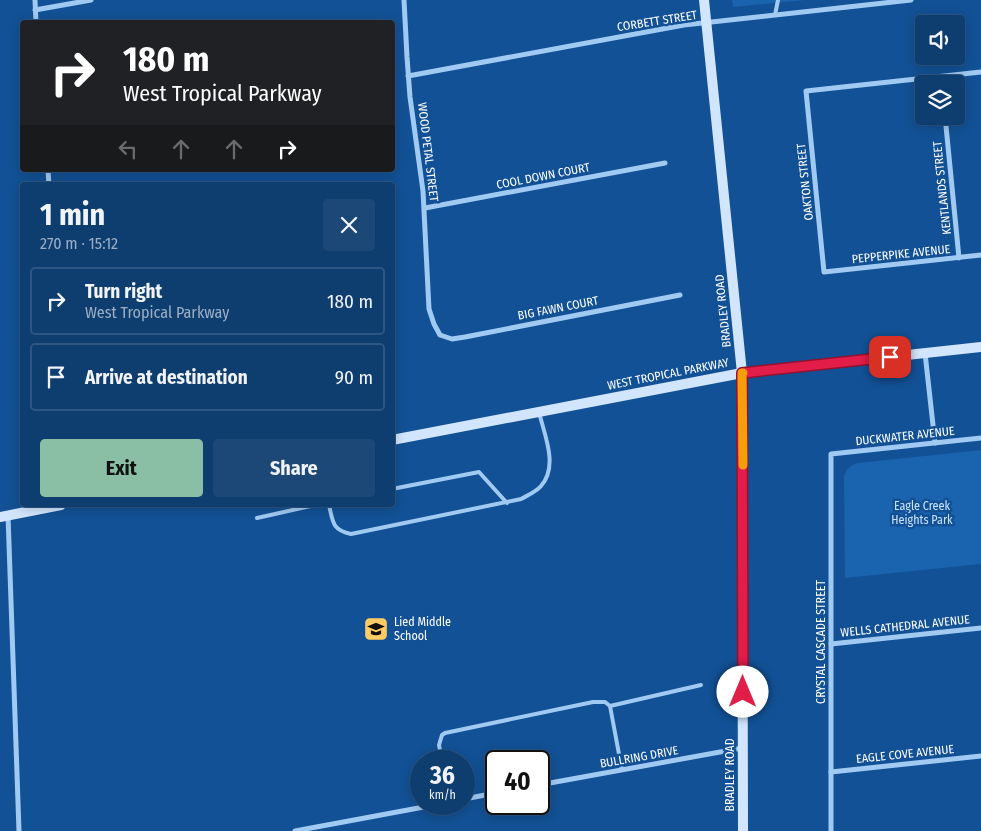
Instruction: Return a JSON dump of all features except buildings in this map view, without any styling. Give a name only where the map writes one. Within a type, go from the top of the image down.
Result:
[{"type":"street","points":[[35,0],[36,20]]},
{"type":"street","points":[[36,10],[90,0]]},
{"type":"street","name":"WOOD PETAL STREET","points":[[404,0],[408,76],[425,208],[429,309],[440,335]]},
{"type":"street","name":"BRADLEY ROAD","points":[[704,0],[742,373],[743,831]]},
{"type":"street","name":"CORBETT STREET","points":[[408,76],[684,25],[879,2],[911,0]]},
{"type":"street","points":[[951,75],[981,72]]},
{"type":"street","name":"OAKTON STREET","points":[[824,272],[806,91],[915,79]]},
{"type":"street","name":"KENTLANDS STREET","points":[[946,125],[959,258]]},
{"type":"street","name":"COOL DOWN COURT","points":[[425,208],[665,163]]},
{"type":"street","name":"PEPPERPIKE AVENUE","points":[[824,272],[981,255]]},
{"type":"street","name":"BIG FAWN COURT","points":[[440,335],[452,339],[465,337],[680,295]]},
{"type":"street","name":"WEST TROPICAL PARKWAY","points":[[395,439],[742,373],[981,347]]},
{"type":"street","points":[[925,353],[935,443]]},
{"type":"street","name":"DUCKWATER AVENUE","points":[[831,454],[981,438]]},
{"type":"street","name":"CRYSTAL CASCADE STREET","points":[[831,454],[831,831]]},
{"type":"street","points":[[18,831],[4,516],[51,507]]},
{"type":"street","name":"WELLS CATHEDRAL AVENUE","points":[[831,644],[981,628]]},
{"type":"street","name":"BULLRING DRIVE","points":[[550,783],[743,748]]},
{"type":"street","name":"EAGLE COVE AVENUE","points":[[831,772],[981,756]]},
{"type":"street","points":[[295,831],[410,810]]},
{"type":"lane","points":[[776,15],[778,0]]},
{"type":"lane","points":[[330,507],[335,527],[341,532],[351,534],[521,499],[541,486],[550,467],[549,453],[538,412]]},
{"type":"lane","points":[[395,488],[479,472],[507,503]]},
{"type":"lane","points":[[258,518],[306,507]]},
{"type":"lane","points":[[610,706],[701,685]]},
{"type":"lane","points":[[440,750],[439,745],[442,735],[445,733],[593,702],[605,702],[610,706],[622,770]]},
{"type":"green space","points":[[732,0],[805,0],[733,7]]},
{"type":"green space","name":"Eagle Creek Heights Park","points":[[981,450],[981,564],[845,578],[844,476],[849,468],[858,463]]},
{"type":"slow traffic","points":[[743,373],[743,465]]},
{"type":"place","name":"Lied Middle School","points":[[376,629]]},
{"type":"route","points":[[743,692],[742,373],[890,357]]}]
